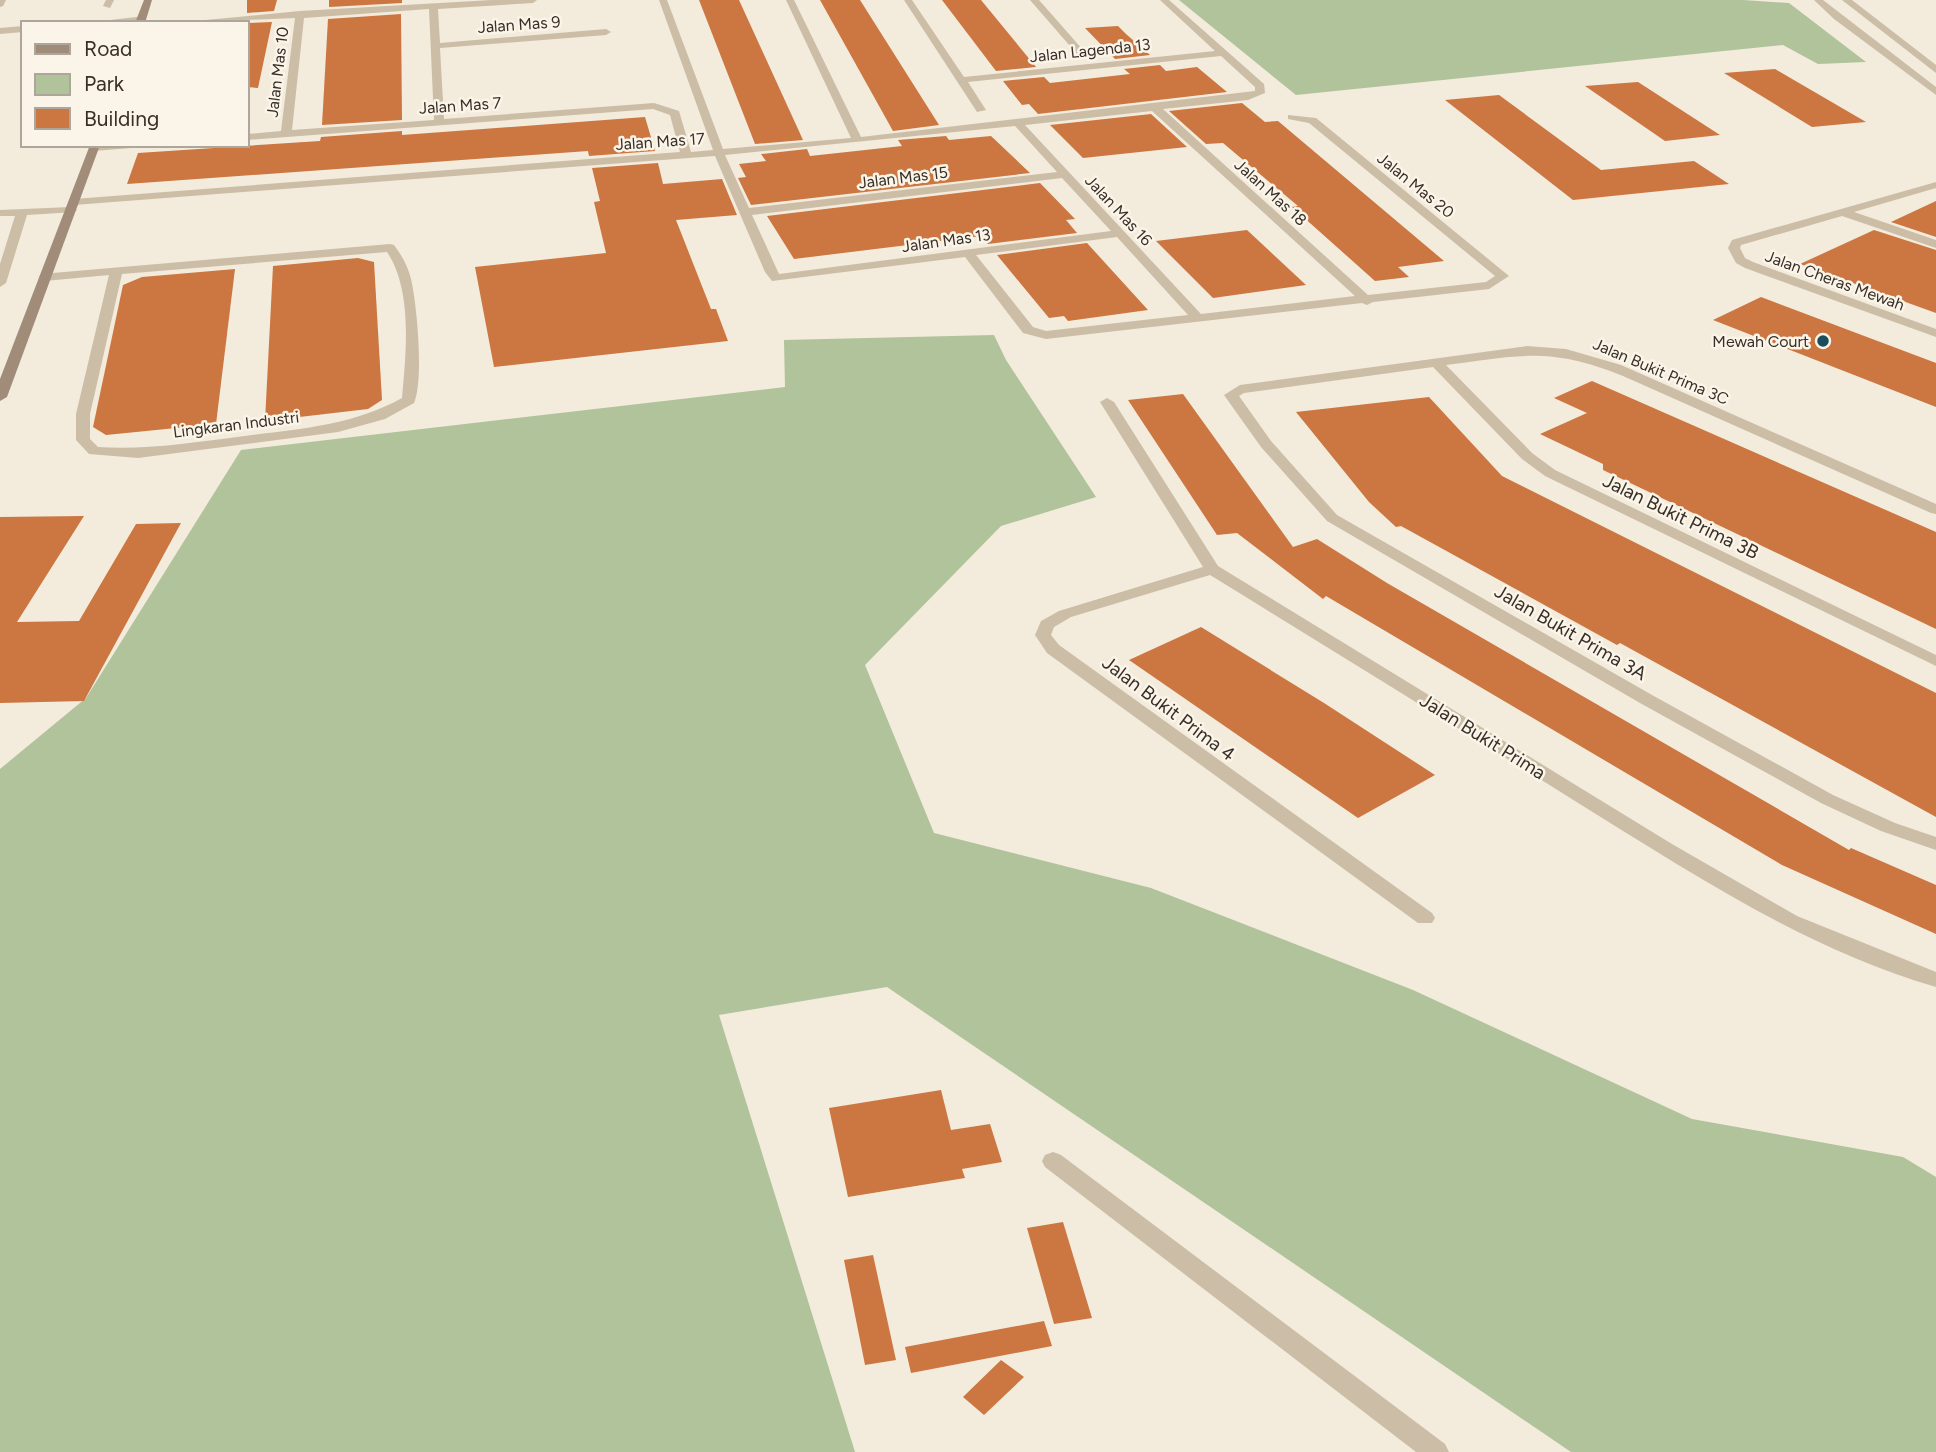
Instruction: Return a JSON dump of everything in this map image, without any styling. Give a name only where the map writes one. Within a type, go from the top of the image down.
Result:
[{"type":"street","points":[[123,21],[141,20],[148,0]]},
{"type":"street","points":[[197,21],[533,0]]},
{"type":"street","points":[[663,0],[719,153],[745,212]]},
{"type":"street","points":[[790,0],[857,140]]},
{"type":"street","points":[[908,0],[981,110]]},
{"type":"street","points":[[1034,0],[1080,52]]},
{"type":"street","points":[[1164,0],[1222,53]]},
{"type":"street","points":[[1818,0],[1936,92]]},
{"type":"street","points":[[1846,0],[1936,70]]},
{"type":"street","points":[[433,6],[439,122]]},
{"type":"street","name":"Jalan Mas 10","points":[[286,134],[300,14]]},
{"type":"street","points":[[0,31],[21,29]]},
{"type":"street","name":"Jalan Mas 9","points":[[435,46],[606,32]]},
{"type":"street","name":"Jalan Mas 17","points":[[0,213],[857,140],[1248,97],[1260,93],[1260,86],[1222,53]]},
{"type":"street","name":"Jalan Lagenda 13","points":[[961,79],[1222,53]]},
{"type":"street","name":"Jalan Mas 7","points":[[248,137],[654,106],[675,113],[686,155]]},
{"type":"street","name":"Jalan Mas 18","points":[[1154,107],[1367,301]]},
{"type":"street","name":"Jalan Mas 20","points":[[1292,117],[1312,120],[1503,276],[1489,285],[1367,301]]},
{"type":"street","name":"Jalan Mas 16","points":[[1017,122],[1199,319]]},
{"type":"street","points":[[0,397],[3,380],[94,147]]},
{"type":"street","name":"Jalan Mas 15","points":[[745,212],[1065,174]]},
{"type":"street","name":"Jalan Cheras Mewah","points":[[1936,185],[1736,243],[1735,252],[1749,265],[1936,333]]},
{"type":"street","points":[[0,282],[22,212]]},
{"type":"street","name":"Jalan Mas 13","points":[[745,212],[776,278],[1119,233]]},
{"type":"street","points":[[1840,212],[1936,244]]},
{"type":"street","name":"Lingkaran Industri","points":[[390,248],[404,269],[413,363],[408,400],[380,416],[338,428],[138,454],[94,451],[83,440],[83,414],[116,272],[390,248]]},
{"type":"street","points":[[968,253],[1028,330],[1046,335],[1367,301]]},
{"type":"street","points":[[45,277],[116,272]]},
{"type":"street","name":"Jalan Bukit Prima 3C","points":[[1231,395],[1240,389],[1538,349],[1596,360],[1936,510]]},
{"type":"street","name":"Jalan Bukit Prima 3B","points":[[1438,364],[1527,456],[1550,473],[1936,661]]},
{"type":"street","name":"Jalan Bukit Prima 3A","points":[[1231,395],[1266,444],[1332,518],[1646,699],[1827,799],[1888,827],[1936,844]]},
{"type":"street","name":"Jalan Bukit Prima","points":[[1107,402],[1212,569],[1664,848],[1790,920],[1903,969],[1936,980]]},
{"type":"street","name":"Jalan Bukit Prima 4","points":[[1212,569],[1065,614],[1047,624],[1043,635],[1053,649],[1425,918]]},
{"type":"street","points":[[1052,1161],[1436,1452]]},
{"type":"green space","points":[[1179,0],[1743,0],[1789,3],[1866,62],[1818,64],[1783,45],[1296,95]]},
{"type":"green space","points":[[994,335],[1006,360],[1096,497],[1001,526],[865,665],[934,833],[1151,888],[1413,990],[1692,1119],[1903,1157],[1936,1177],[1936,1452],[1571,1452],[887,987],[719,1015],[855,1452],[0,1452],[0,769],[86,698],[241,450],[785,387],[784,340]]},
{"type":"building","points":[[247,0],[277,0],[274,11],[247,13]]},
{"type":"building","points":[[329,0],[402,0],[402,3],[329,7]]},
{"type":"building","points":[[699,0],[739,0],[803,140],[755,144]]},
{"type":"building","points":[[820,0],[860,0],[939,125],[893,131]]},
{"type":"building","points":[[942,0],[981,0],[1036,67],[996,71]]},
{"type":"building","points":[[401,14],[402,120],[322,125],[328,19]]},
{"type":"building","points":[[272,22],[258,88],[248,87],[248,23]]},
{"type":"building","points":[[1118,26],[1150,55],[1115,59],[1085,28]]},
{"type":"building","points":[[1160,65],[1166,71],[1197,67],[1227,92],[1038,114],[1029,104],[1022,105],[1003,81],[1044,77],[1050,83],[1130,74],[1124,69]]},
{"type":"building","points":[[1775,69],[1866,122],[1812,127],[1724,73]]},
{"type":"building","points":[[1638,82],[1720,135],[1665,141],[1585,86]]},
{"type":"building","points":[[1499,95],[1601,170],[1694,161],[1729,184],[1573,200],[1445,100]]},
{"type":"building","points":[[1242,103],[1265,122],[1278,121],[1444,261],[1398,267],[1409,277],[1375,281],[1292,207],[1298,206],[1223,143],[1206,144],[1169,111]]},
{"type":"building","points":[[1151,114],[1187,147],[1083,158],[1050,125]]},
{"type":"building","points":[[645,117],[655,151],[589,156],[588,151],[127,184],[138,153],[320,141],[321,137],[402,131],[402,135]]},
{"type":"building","points":[[946,136],[949,140],[991,136],[1030,173],[751,205],[738,178],[746,177],[739,164],[766,161],[761,154],[807,149],[810,156],[902,146],[898,140]]},
{"type":"building","points":[[658,163],[663,184],[722,179],[737,215],[676,220],[711,309],[716,309],[728,341],[494,367],[475,267],[606,253],[594,202],[600,201],[592,168]]},
{"type":"building","points":[[1040,183],[1075,219],[1066,220],[1077,233],[988,244],[981,236],[794,259],[767,216]]},
{"type":"building","points":[[1936,201],[1936,237],[1891,222]]},
{"type":"building","points":[[1247,230],[1306,285],[1213,298],[1156,241]]},
{"type":"building","points":[[1874,230],[1936,250],[1936,313],[1800,264]]},
{"type":"building","points":[[1087,243],[1148,310],[1068,321],[1064,316],[1049,318],[997,255]]},
{"type":"building","points":[[358,258],[374,262],[382,400],[368,409],[265,421],[273,266]]},
{"type":"building","points":[[235,269],[216,424],[106,435],[93,427],[123,285],[142,277]]},
{"type":"building","name":"Mewah Court","points":[[1761,297],[1936,363],[1936,407],[1713,320]]},
{"type":"building","points":[[1592,381],[1936,532],[1936,629],[1603,470],[1603,464],[1540,434],[1587,413],[1554,398]]},
{"type":"building","points":[[1183,394],[1293,547],[1317,539],[1387,583],[1849,850],[1851,848],[1936,885],[1936,934],[1782,865],[1326,596],[1323,599],[1237,533],[1217,535],[1128,400]]},
{"type":"building","points":[[1429,397],[1502,476],[1936,693],[1936,817],[1620,643],[1617,645],[1401,526],[1396,527],[1369,502],[1296,412]]},
{"type":"building","points":[[84,516],[17,622],[79,621],[136,524],[181,523],[84,701],[0,703],[0,517]]},
{"type":"building","points":[[1201,627],[1435,775],[1358,818],[1129,660]]},
{"type":"building","points":[[941,1090],[951,1130],[990,1124],[1002,1162],[962,1169],[965,1178],[848,1197],[829,1108]]},
{"type":"building","points":[[1063,1222],[1092,1318],[1054,1324],[1027,1228]]},
{"type":"building","points":[[873,1255],[896,1360],[865,1365],[844,1260]]},
{"type":"building","points":[[1044,1321],[1052,1346],[911,1373],[905,1347]]},
{"type":"building","points":[[1001,1360],[1024,1377],[984,1415],[963,1397]]},
{"type":"place","name":"Mewah Court","points":[[1823,341]]}]
